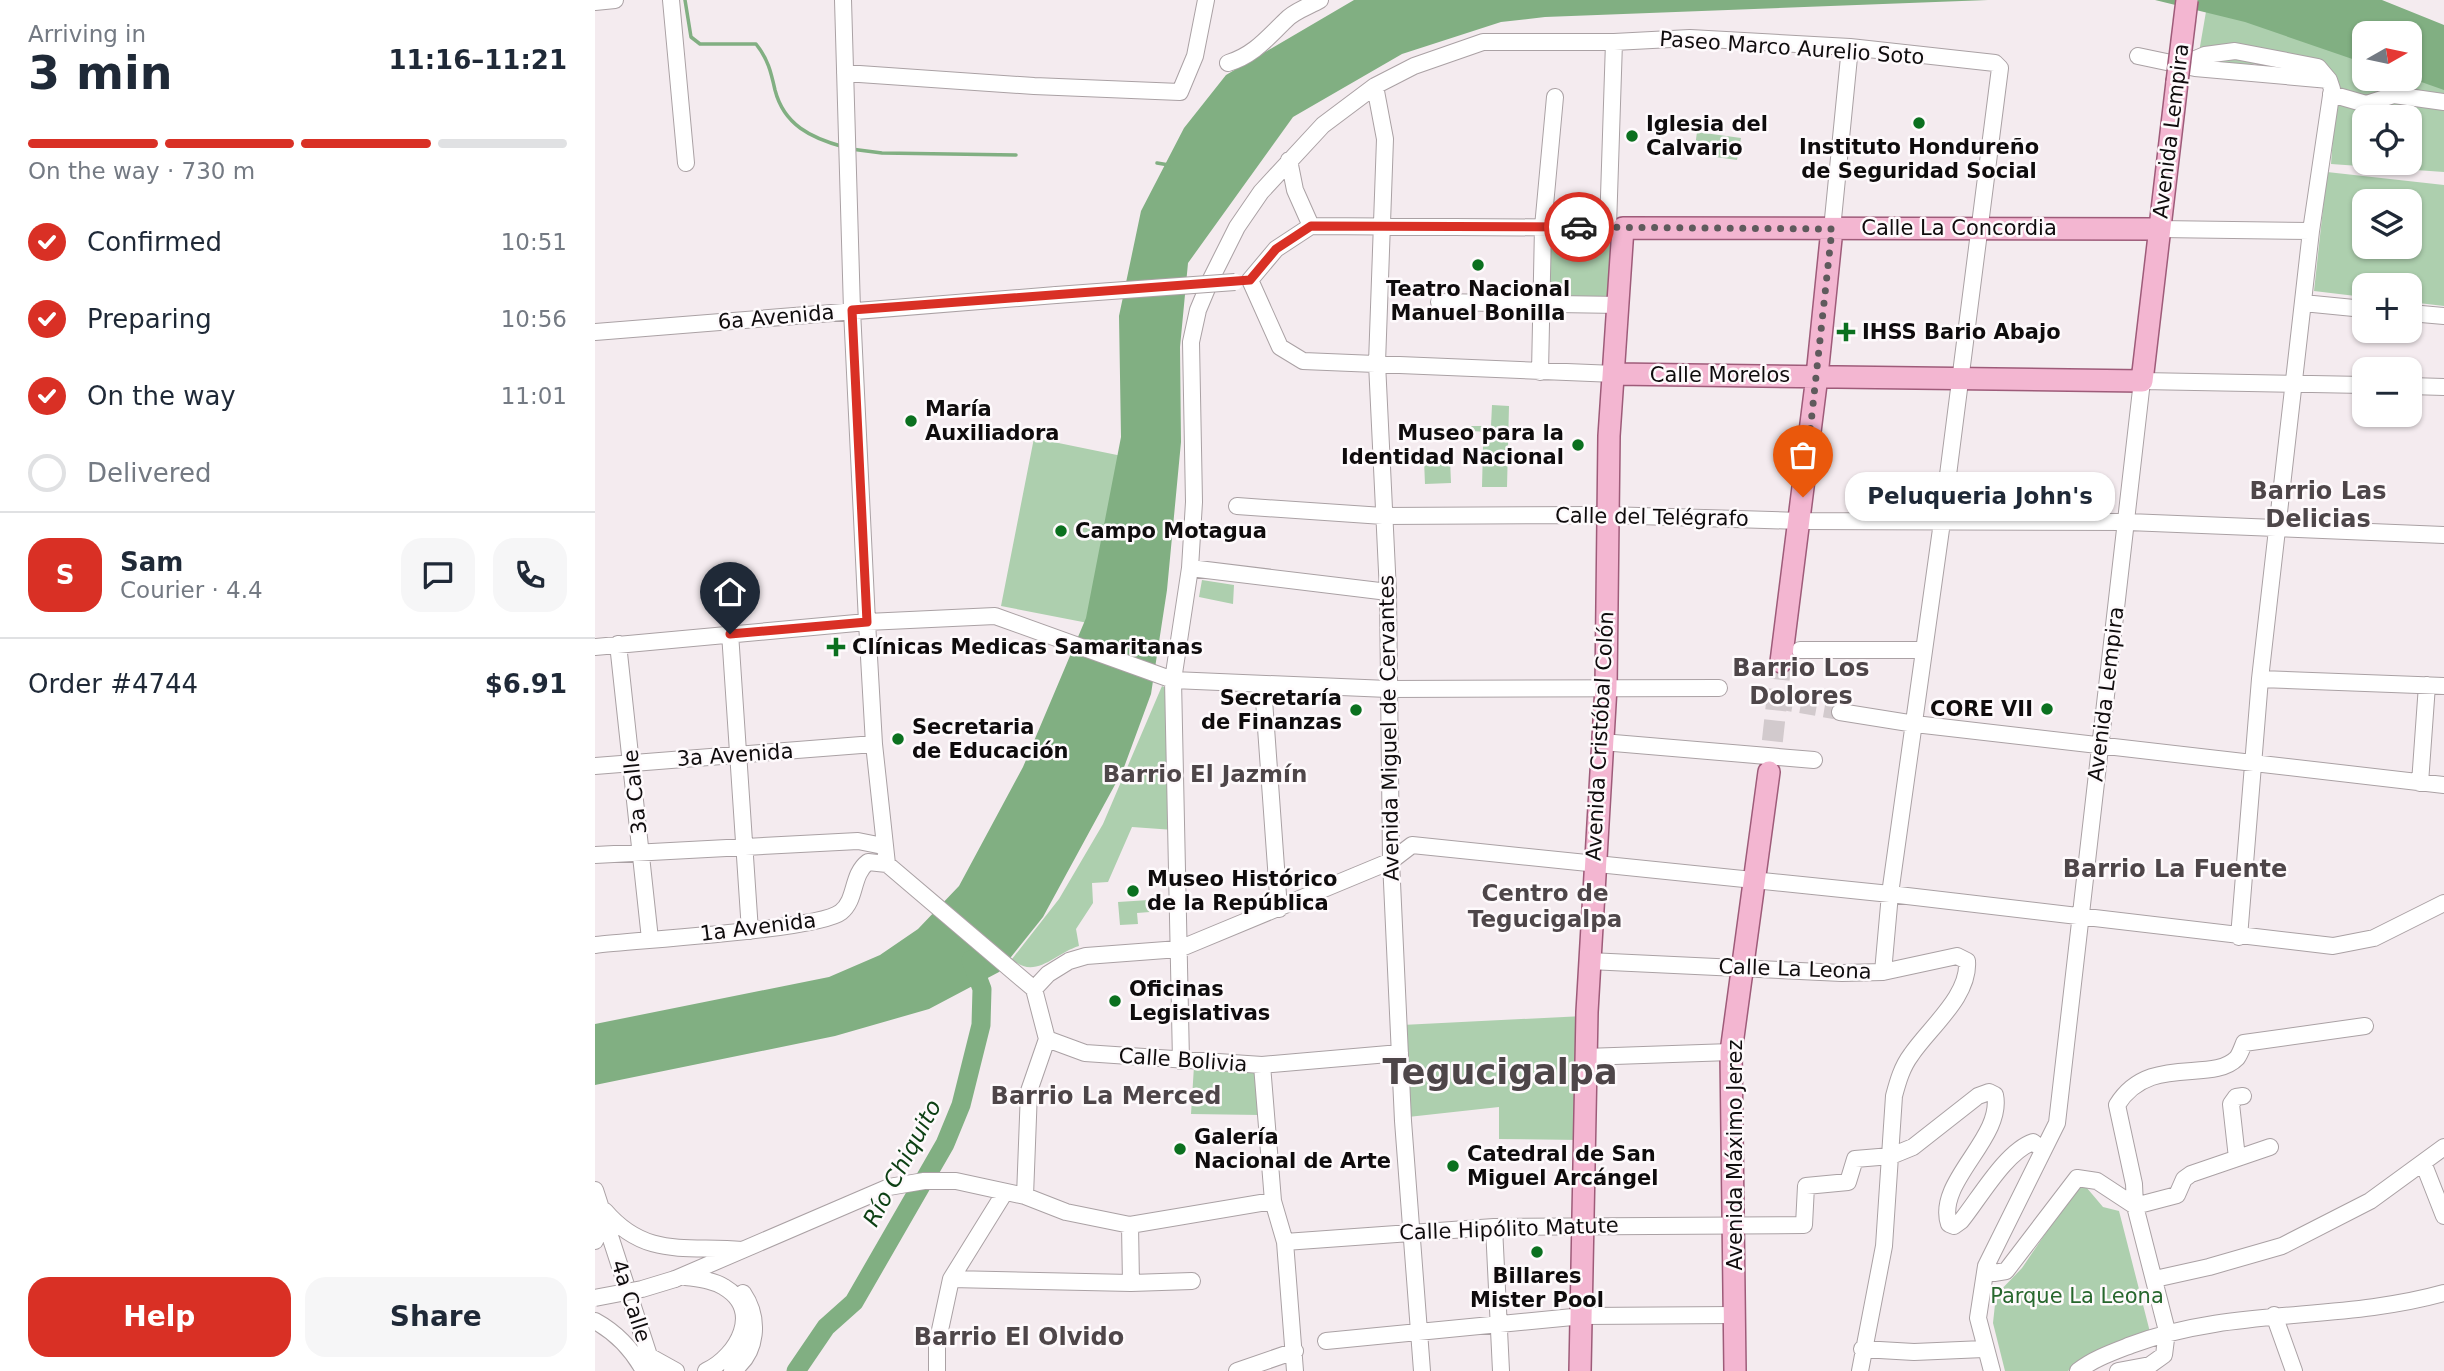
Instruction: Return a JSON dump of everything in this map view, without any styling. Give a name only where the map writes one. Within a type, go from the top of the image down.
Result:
[{"type":"main road","name":"Avenida Lempira","points":[[2142,381],[2187,0]]},
{"type":"main road","name":"Calle La Concordia","points":[[1616,228],[2159,229]]},
{"type":"main road","name":"Avenida Cristóbal Colón","points":[[1580,1371],[1585,1225],[1585,1057],[1606,687],[1607,515],[1620,305],[1616,228]]},
{"type":"main road","points":[[1781,662],[1800,521],[1832,229]]},
{"type":"main road","name":"Calle Morelos","points":[[1615,374],[2142,381]]},
{"type":"main road","name":"Avenida Máximo Jerez","points":[[1735,1371],[1731,1052],[1769,772]]},
{"type":"street","points":[[595,2],[615,0]]},
{"type":"street","points":[[671,0],[686,163]]},
{"type":"street","points":[[843,0],[852,310],[874,744],[883,846],[891,868],[1034,989],[1047,1040],[1029,1091],[1025,1196]]},
{"type":"street","points":[[845,73],[1034,86],[1180,92],[1195,56],[1206,0]]},
{"type":"street","points":[[1228,63],[1246,57],[1276,32],[1286,19],[1320,0]]},
{"type":"street","name":"Paseo Marco Aurelio Soto","points":[[1181,1061],[1167,678],[1190,568],[1196,467],[1191,342],[1198,310],[1237,227],[1289,160],[1323,125],[1375,86],[1414,66],[1483,42],[1614,42],[1690,38],[1850,47],[1995,63],[2000,68],[1977,227]]},
{"type":"street","name":"Avenida Cristóbal Colón","points":[[1614,42],[1616,228]]},
{"type":"street","points":[[1832,229],[1850,47]]},
{"type":"street","points":[[2138,56],[2179,73],[2330,87],[2366,104],[2394,96],[2444,102]]},
{"type":"street","name":"Avenida Miguel de Cervantes","points":[[1375,86],[1385,139],[1377,363],[1388,592],[1391,861],[1400,1053],[1422,1371]]},
{"type":"street","points":[[2239,937],[2260,679],[2330,87]]},
{"type":"street","points":[[1540,372],[1543,227],[1555,97]]},
{"type":"street","points":[[1243,281],[1276,249],[1311,226],[1296,190],[1289,160]]},
{"type":"street","name":"Calle La Concordia","points":[[1311,226],[1616,228]]},
{"type":"street","points":[[1883,972],[1890,894],[1942,522],[1977,227]]},
{"type":"street","name":"Calle La Concordia","points":[[2159,229],[2311,231]]},
{"type":"street","name":"6a Avenida","points":[[595,332],[1243,281]]},
{"type":"street","name":"Calle Morelos","points":[[1243,281],[1280,346],[1303,361],[1615,374]]},
{"type":"street","points":[[1439,302],[1620,305]]},
{"type":"street","points":[[2303,303],[2352,308]]},
{"type":"street","points":[[2422,314],[2444,316]]},
{"type":"street","name":"Calle Morelos","points":[[2142,381],[2352,385]]},
{"type":"street","name":"Avenida Lempira","points":[[1991,1371],[1978,1318],[1986,1266],[2057,1123],[2099,746],[2128,522],[2142,381]]},
{"type":"street","points":[[2422,386],[2444,387]]},
{"type":"street","name":"Calle del Telégrafo","points":[[1237,506],[1383,516],[1607,515],[1800,521],[2128,522],[2444,535]]},
{"type":"street","points":[[1190,568],[1388,592]]},
{"type":"street","points":[[595,647],[867,622],[995,616],[1167,678],[1262,686],[1388,689],[1719,688]]},
{"type":"street","points":[[730,634],[750,930]]},
{"type":"street","name":"3a Calle","points":[[618,645],[650,939]]},
{"type":"street","points":[[1800,650],[1923,650]]},
{"type":"street","points":[[2260,679],[2444,686]]},
{"type":"street","points":[[2420,783],[2427,685]]},
{"type":"street","points":[[1262,686],[1279,909]]},
{"type":"street","points":[[1840,712],[1915,724],[2444,785]]},
{"type":"street","points":[[1602,742],[1814,760]]},
{"type":"street","name":"3a Avenida","points":[[595,766],[874,744]]},
{"type":"street","points":[[595,855],[858,841],[883,846]]},
{"type":"street","points":[[1034,989],[1048,974],[1069,961],[1086,956],[1179,949],[1391,861],[1412,845],[1890,894],[2333,946],[2374,938],[2444,904]]},
{"type":"street","name":"1a Avenida","points":[[595,945],[750,930],[831,918],[848,905],[859,869],[868,862],[891,868]]},
{"type":"street","name":"Calle La Leona","points":[[1589,961],[1842,973],[1883,972],[1957,956],[1967,961],[1968,969],[1952,1001],[1901,1073],[1894,1096],[1891,1156]]},
{"type":"street","points":[[2118,1371],[2150,1365],[2164,1355],[2167,1331],[2135,1206],[2134,1184],[2117,1105],[2141,1081],[2164,1073],[2225,1065],[2237,1058],[2244,1043],[2365,1026]]},
{"type":"street","name":"Calle Bolivia","points":[[1047,1040],[1085,1053],[1262,1065],[1400,1053]]},
{"type":"street","points":[[1585,1057],[1731,1052]]},
{"type":"street","points":[[1262,1065],[1273,1202],[1285,1242],[1295,1371]]},
{"type":"street","points":[[1860,1371],[1862,1349],[1884,1246],[1891,1156],[1913,1147],[1977,1096],[1989,1092],[1995,1095],[1996,1112],[1947,1204],[1949,1224],[1954,1226],[1962,1222],[1998,1172],[2024,1145],[2033,1142],[2043,1150]]},
{"type":"street","points":[[2238,1158],[2231,1104],[2237,1097],[2242,1096]]},
{"type":"street","points":[[1986,1266],[1994,1273],[2006,1271],[2077,1178],[2097,1181],[2135,1206],[2177,1195],[2184,1179],[2191,1174],[2270,1147]]},
{"type":"street","points":[[2155,1279],[2282,1246],[2370,1201],[2424,1165],[2444,1147]]},
{"type":"street","name":"Calle Hipólito Matute","points":[[1285,1242],[1494,1227],[1804,1226],[1806,1186],[1848,1182],[1855,1159],[1891,1156]]},
{"type":"street","points":[[2424,1165],[2444,1216]]},
{"type":"street","points":[[595,1298],[642,1289],[678,1278],[889,1187],[924,1181],[956,1181],[979,1185],[1025,1196],[1066,1212],[1130,1225],[1273,1202]]},
{"type":"street","name":"4a Calle","points":[[595,1190],[649,1366]]},
{"type":"street","points":[[937,1371],[937,1344],[951,1279],[1005,1192]]},
{"type":"street","points":[[601,1207],[618,1226],[643,1242],[678,1248],[744,1251]]},
{"type":"street","points":[[595,1241],[601,1226],[601,1207]]},
{"type":"street","points":[[1130,1225],[1131,1283]]},
{"type":"street","points":[[1494,1227],[1501,1371]]},
{"type":"street","points":[[712,1265],[740,1288],[754,1316],[752,1346],[741,1365],[732,1371]]},
{"type":"street","points":[[678,1278],[707,1279],[725,1287],[740,1306],[743,1326],[738,1344],[721,1364],[706,1371]]},
{"type":"street","points":[[951,1279],[1131,1283],[1192,1281]]},
{"type":"street","points":[[2078,1371],[2103,1357],[2167,1331],[2274,1315],[2412,1302],[2444,1293]]},
{"type":"street","points":[[1326,1341],[1583,1315],[1735,1315]]},
{"type":"street","points":[[2274,1315],[2294,1371]]},
{"type":"street","points":[[595,1321],[610,1329],[649,1366],[676,1371]]},
{"type":"street","points":[[1862,1349],[1914,1352],[1984,1349]]},
{"type":"street","points":[[1237,1371],[1295,1351]]},
{"type":"green space","points":[[2208,0],[2233,0],[2352,40],[2352,91],[2422,91],[2422,67],[2444,76],[2444,172],[2422,170],[2422,105],[2352,105],[2352,165],[2331,164],[2336,96],[2321,83],[2288,77],[2270,64],[2197,64]]},
{"type":"green space","points":[[1697,132],[1741,138],[1737,160],[1694,154]]},
{"type":"green space","points":[[2327,172],[2444,185],[2444,306],[2422,303],[2422,273],[2352,273],[2352,296],[2314,291]]},
{"type":"green space","points":[[1551,236],[1616,239],[1614,300],[1549,297]]},
{"type":"green space","points":[[1492,405],[1509,406],[1507,487],[1482,487],[1483,446],[1487,446],[1488,432],[1471,431],[1471,426],[1491,426]]},
{"type":"green space","name":"Campo Motagua","points":[[1034,438],[1122,456],[1088,623],[1001,606]]},
{"type":"green space","points":[[1450,459],[1451,483],[1425,484],[1424,460]]},
{"type":"green space","points":[[1202,580],[1234,585],[1233,604],[1199,597]]},
{"type":"green space","points":[[1162,686],[1170,690],[1174,830],[1132,827],[1108,882],[1092,883],[1093,903],[1076,929],[1079,946],[1037,966],[1020,965],[1012,959],[1059,899],[1103,824]]},
{"type":"green space","points":[[1149,900],[1150,912],[1137,913],[1138,924],[1120,925],[1118,902]]},
{"type":"green space","points":[[1584,1016],[1582,1140],[1499,1139],[1499,1107],[1408,1117],[1402,1025]]},
{"type":"green space","points":[[1194,1066],[1257,1070],[1261,1115],[1191,1114]]},
{"type":"green space","name":"Parque La Leona","points":[[2081,1181],[2103,1207],[2119,1211],[2151,1336],[2073,1366],[2068,1371],[2005,1371],[1993,1323],[1996,1295],[2022,1268]]},
{"type":"shaded area","points":[[1354,0],[1988,0],[1545,17],[1501,22],[1402,54],[1293,117],[1188,263],[1180,347],[1181,442],[1167,590],[1151,694],[1123,770],[1043,917],[999,972],[929,1009],[835,1036],[595,1085],[595,1024],[829,977],[880,955],[918,929],[959,886],[1023,767],[1086,618],[1121,437],[1119,316],[1141,211],[1184,128],[1226,75]]},
{"type":"shaded area","points":[[2155,0],[2382,0],[2444,25],[2444,90],[2422,82],[2422,21],[2352,21],[2352,59],[2245,22]]},
{"type":"waterway","points":[[685,0],[691,37],[700,44],[756,44],[769,66],[779,102],[792,121],[810,134],[844,147]]},
{"type":"waterway","points":[[851,149],[882,153],[1016,155]]},
{"type":"waterway","points":[[1157,163],[1169,165]]},
{"type":"waterway","name":"Río Chiquito","points":[[796,1371],[826,1327],[854,1302],[945,1144],[961,1105],[981,1025],[982,989],[971,960]]},
{"type":"tunnel","points":[[1769,772],[1781,662]]},
{"type":"tunnel","points":[[1777,701],[1840,712]]},
{"type":"way so far","points":[[1579,227],[1832,229],[1803,497]]},
{"type":"place","name":"Instituto Hondureño de Seguridad Social","points":[[1919,123]]},
{"type":"place","name":"Iglesia del Calvario","points":[[1632,136]]},
{"type":"place","name":"Teatro Nacional Manuel Bonilla","points":[[1478,265]]},
{"type":"place","name":"IHSS Bario Abajo","points":[[1846,332]]},
{"type":"place","name":"María Auxiliadora","points":[[911,421]]},
{"type":"place","name":"Museo para la Identidad Nacional","points":[[1578,445]]},
{"type":"place","name":"Peluqueria John's","points":[[1803,497]]},
{"type":"place","name":"Campo Motagua","points":[[1061,531]]},
{"type":"place","name":"Clínicas Medicas Samaritanas","points":[[836,647]]},
{"type":"place","name":"CORE VII","points":[[2047,709]]},
{"type":"place","name":"Secretaría de Finanzas","points":[[1356,710]]},
{"type":"place","name":"Secretaria de Educación","points":[[898,739]]},
{"type":"place","name":"Museo Histórico de la República","points":[[1133,891]]},
{"type":"place","name":"Oficinas Legislativas","points":[[1115,1001]]},
{"type":"place","name":"Galería Nacional de Arte","points":[[1180,1149]]},
{"type":"place","name":"Catedral de San Miguel Arcángel","points":[[1453,1166]]},
{"type":"place","name":"Billares Mister Pool","points":[[1537,1252]]},
{"type":"district","name":"Barrio Las Delicias","points":[[2318,505]]},
{"type":"district","name":"Barrio Los Dolores","points":[[1801,682]]},
{"type":"district","name":"Barrio El Jazmín","points":[[1205,774]]},
{"type":"district","name":"Barrio La Fuente","points":[[2175,869]]},
{"type":"district","name":"Centro de Tegucigalpa","points":[[1545,906]]},
{"type":"district","name":"Tegucigalpa","points":[[1500,1072]]},
{"type":"district","name":"Barrio La Merced","points":[[1106,1096]]},
{"type":"district","name":"Barrio El Olvido","points":[[1019,1337]]},
{"type":"route","points":[[730,634],[867,622],[852,310],[1250,280],[1276,249],[1311,226],[1579,227]]}]
